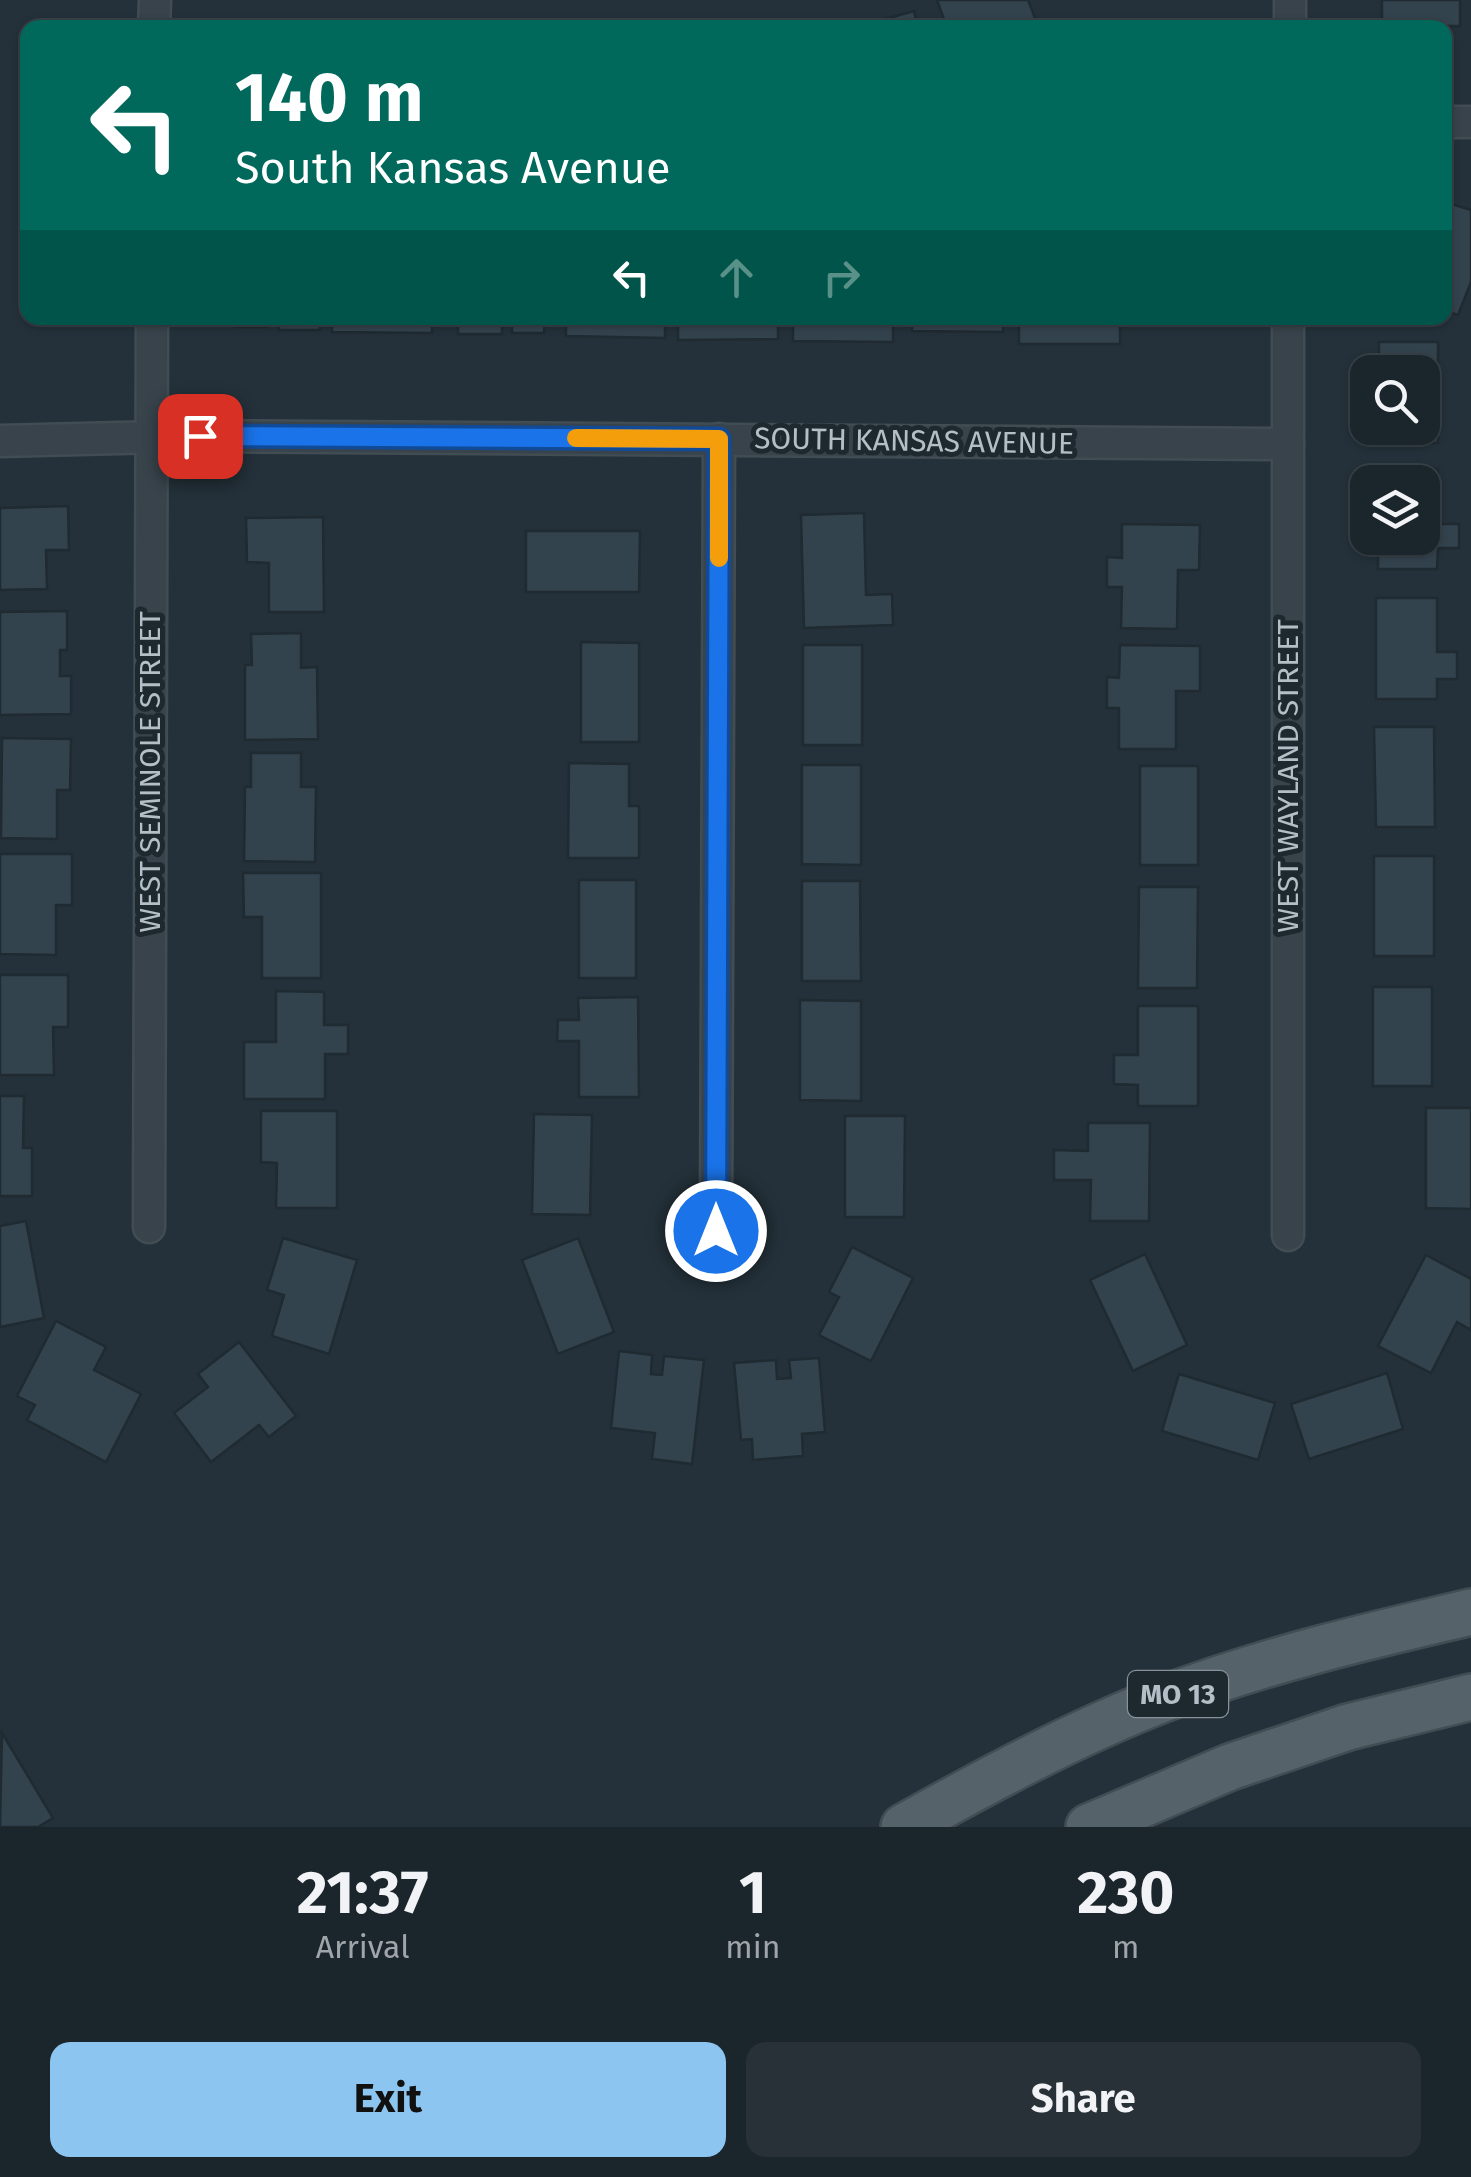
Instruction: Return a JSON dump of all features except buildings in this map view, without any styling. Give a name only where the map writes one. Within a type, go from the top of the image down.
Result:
[{"type":"main road","name":"MO 13","points":[[904,1827],[1004,1771],[1163,1699],[1317,1650],[1471,1612]]},
{"type":"main road","points":[[1089,1827],[1230,1767],[1348,1727],[1471,1698]]},
{"type":"street","name":"WEST SEMINOLE STREET","points":[[148,1227],[152,325]]},
{"type":"street","name":"WEST WAYLAND STREET","points":[[1288,325],[1288,1235]]},
{"type":"street","name":"SOUTH KANSAS AVENUE","points":[[0,442],[152,438],[1288,444]]},
{"type":"street","points":[[716,1231],[719,439]]},
{"type":"slow traffic","points":[[576,438],[719,439],[719,558]]},
{"type":"route","points":[[200,436],[719,439],[716,1231]]}]
